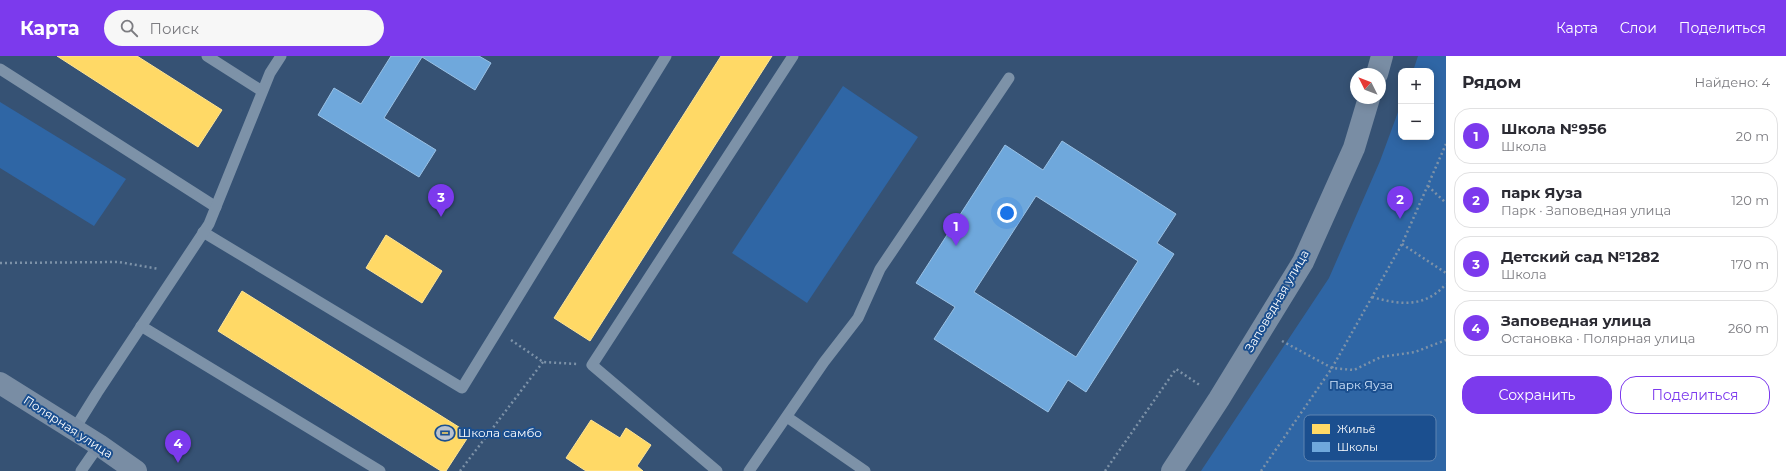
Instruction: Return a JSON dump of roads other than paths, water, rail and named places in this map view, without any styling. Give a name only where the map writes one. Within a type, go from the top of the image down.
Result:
[{"type":"street","points":[[1379,68],[1382,56]]},
{"type":"street","name":"Заповедная улица","points":[[1172,471],[1219,399],[1303,262],[1354,148],[1367,104]]},
{"type":"street","name":"Полярная улица","points":[[0,383],[99,445],[129,469]]},
{"type":"lane","points":[[207,56],[262,92]]},
{"type":"lane","points":[[74,430],[209,224],[270,73],[281,56]]},
{"type":"lane","points":[[203,232],[462,388],[666,56]]},
{"type":"lane","points":[[717,471],[592,365],[793,56]]},
{"type":"lane","points":[[0,70],[216,207]]},
{"type":"lane","points":[[749,471],[824,362],[858,318],[880,269],[1009,78]]},
{"type":"lane","points":[[141,326],[380,471]]},
{"type":"lane","points":[[786,417],[865,471]]},
{"type":"lane","points":[[81,471],[99,445]]},
{"type":"place","name":"Детский сад №1282","points":[[441,217]]},
{"type":"place","name":"парк Яуза","points":[[1400,219]]},
{"type":"place","name":"Школа №956","points":[[956,246]]},
{"type":"place","name":"Школа самбо","points":[[445,433]]},
{"type":"place","name":"Заповедная улица","points":[[178,463]]},
{"type":"park label","name":"Парк Яуза","points":[[1361,385]]}]
